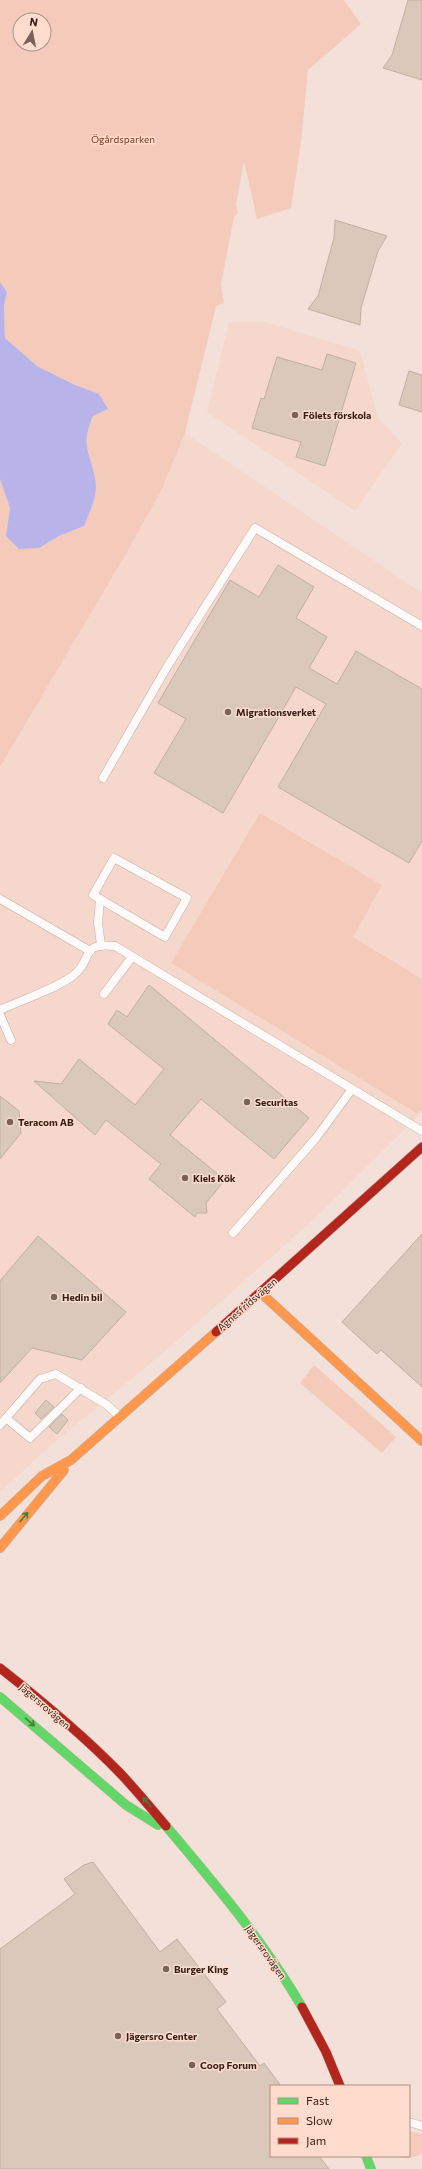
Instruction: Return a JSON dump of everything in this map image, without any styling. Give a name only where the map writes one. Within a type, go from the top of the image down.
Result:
[{"type":"main road","name":"Agnesfridsvägen","points":[[0,1516],[42,1476],[71,1460],[261,1293],[422,1147]]},
{"type":"main road","points":[[261,1293],[422,1441]]},
{"type":"main road","name":"Agnesfridsvägen","points":[[0,1548],[13,1530],[55,1484],[71,1460]]},
{"type":"main road","name":"Jägersrovägen","points":[[0,1668],[89,1743],[137,1790],[171,1833],[182,1843],[243,1919],[294,1992],[306,2011],[340,2085]]},
{"type":"main road","name":"Jägersrovägen","points":[[0,1698],[126,1805],[171,1833]]},
{"type":"main road","points":[[366,2157],[371,2169]]},
{"type":"lane","points":[[103,778],[168,667],[255,528],[422,626]]},
{"type":"lane","points":[[114,858],[187,898],[165,937],[100,899],[93,895],[114,858]]},
{"type":"lane","points":[[0,899],[90,951]]},
{"type":"lane","points":[[100,899],[98,923],[101,945]]},
{"type":"lane","points":[[0,1010],[76,974],[94,947],[101,945],[115,946],[422,1131]]},
{"type":"lane","points":[[104,994],[132,957]]},
{"type":"lane","points":[[0,1016],[11,1040]]},
{"type":"lane","points":[[233,1233],[316,1138],[352,1089]]},
{"type":"lane","points":[[0,1425],[40,1379],[56,1374],[107,1405],[119,1417]]},
{"type":"lane","points":[[6,1418],[30,1438],[81,1388]]},
{"type":"lane","points":[[410,2122],[422,2126]]},
{"type":"shaded area","points":[[0,282],[7,292],[4,305],[5,338],[37,366],[75,385],[99,394],[108,409],[93,416],[87,435],[87,448],[95,478],[96,491],[84,526],[59,536],[39,548],[19,549],[6,536],[10,508],[0,479]]},
{"type":"shaded area","name":"Fölets förskola","points":[[229,322],[265,322],[360,351],[378,418],[402,443],[355,511],[207,412]]},
{"type":"shaded area","points":[[185,433],[422,593],[422,1112],[312,1221],[164,1352],[50,1446],[0,1492],[0,767],[126,554],[161,491]]},
{"type":"green space","name":"Ögårdsparken","points":[[0,0],[344,0],[361,24],[308,70],[301,142],[291,208],[257,219],[244,161],[236,205],[238,213],[234,217],[221,284],[224,303],[216,306],[185,433],[161,491],[126,554],[0,767],[0,479],[10,508],[6,536],[39,548],[59,536],[84,526],[96,491],[93,468],[87,448],[87,435],[93,416],[75,385],[37,366],[5,338],[4,305],[7,292],[0,282]]},
{"type":"green space","points":[[260,813],[382,885],[353,937],[422,979],[422,1110],[418,1114],[171,963]]},
{"type":"green space","points":[[314,1365],[396,1437],[382,1453],[300,1383]]},
{"type":"green space","points":[[410,2131],[422,2134],[422,2153],[409,2158],[400,2157],[410,2157]]},
{"type":"building","points":[[408,0],[422,0],[422,80],[383,68],[392,55]]},
{"type":"building","points":[[335,220],[387,236],[378,251],[361,308],[360,325],[308,309],[318,296],[334,238]]},
{"type":"building","points":[[327,354],[356,363],[325,466],[296,457],[301,442],[252,428],[261,398],[264,399],[277,357],[322,370]]},
{"type":"building","points":[[409,371],[422,375],[422,412],[399,405]]},
{"type":"building","name":"Migrationsverket","points":[[278,565],[314,587],[296,618],[327,637],[309,668],[337,684],[356,651],[422,689],[422,841],[409,863],[278,787],[326,704],[296,687],[223,813],[154,773],[186,719],[158,703],[230,580],[259,597]]},
{"type":"building","name":"Securitas","points":[[149,985],[309,1118],[274,1159],[201,1099],[170,1135],[225,1180],[206,1203],[207,1213],[197,1213],[195,1217],[149,1179],[161,1164],[106,1120],[95,1135],[34,1081],[61,1084],[79,1059],[135,1105],[164,1069],[108,1024],[117,1010],[127,1017]]},
{"type":"building","name":"Teracom AB","points":[[0,1096],[19,1111],[21,1133],[0,1159]]},
{"type":"building","points":[[422,1234],[422,1387],[381,1350],[377,1354],[342,1322]]},
{"type":"building","name":"Hedin bil","points":[[38,1236],[126,1312],[82,1360],[32,1348],[0,1383],[0,1281]]},
{"type":"building","points":[[46,1400],[54,1407],[41,1419],[35,1413]]},
{"type":"building","points":[[62,1414],[68,1420],[57,1434],[49,1427]]},
{"type":"building","name":"Jägersro Center","points":[[93,1862],[160,1952],[177,1939],[226,2002],[217,2009],[260,2066],[264,2063],[280,2085],[270,2085],[270,2157],[320,2157],[329,2169],[0,2169],[0,1949],[75,1894],[64,1879],[84,1865]]},
{"type":"traffic: fast","points":[[0,1697],[126,1805],[158,1825]]},
{"type":"traffic: fast","points":[[166,1826],[221,1892],[255,1936],[272,1959],[302,2007]]},
{"type":"traffic: fast","points":[[366,2157],[371,2169]]},
{"type":"traffic: slow","points":[[261,1293],[422,1441]]},
{"type":"traffic: slow","points":[[0,1516],[42,1476],[71,1460],[216,1332]]},
{"type":"traffic: slow","points":[[0,1548],[64,1470]]},
{"type":"traffic: jam","points":[[216,1332],[422,1147]]},
{"type":"traffic: jam","points":[[0,1668],[92,1745],[126,1779],[166,1826]]},
{"type":"traffic: jam","points":[[302,2007],[326,2052],[340,2085]]},
{"type":"place","name":"Fölets förskola","points":[[295,415]]},
{"type":"place","name":"Migrationsverket","points":[[228,712]]},
{"type":"place","name":"Securitas","points":[[247,1102]]},
{"type":"place","name":"Teracom AB","points":[[10,1122]]},
{"type":"place","name":"Kiels Kök","points":[[185,1178]]},
{"type":"place","name":"Hedin bil","points":[[54,1297]]},
{"type":"place","name":"Burger King","points":[[166,1969]]},
{"type":"place","name":"Jägersro Center","points":[[118,2036]]},
{"type":"place","name":"Coop Forum","points":[[192,2065]]}]
